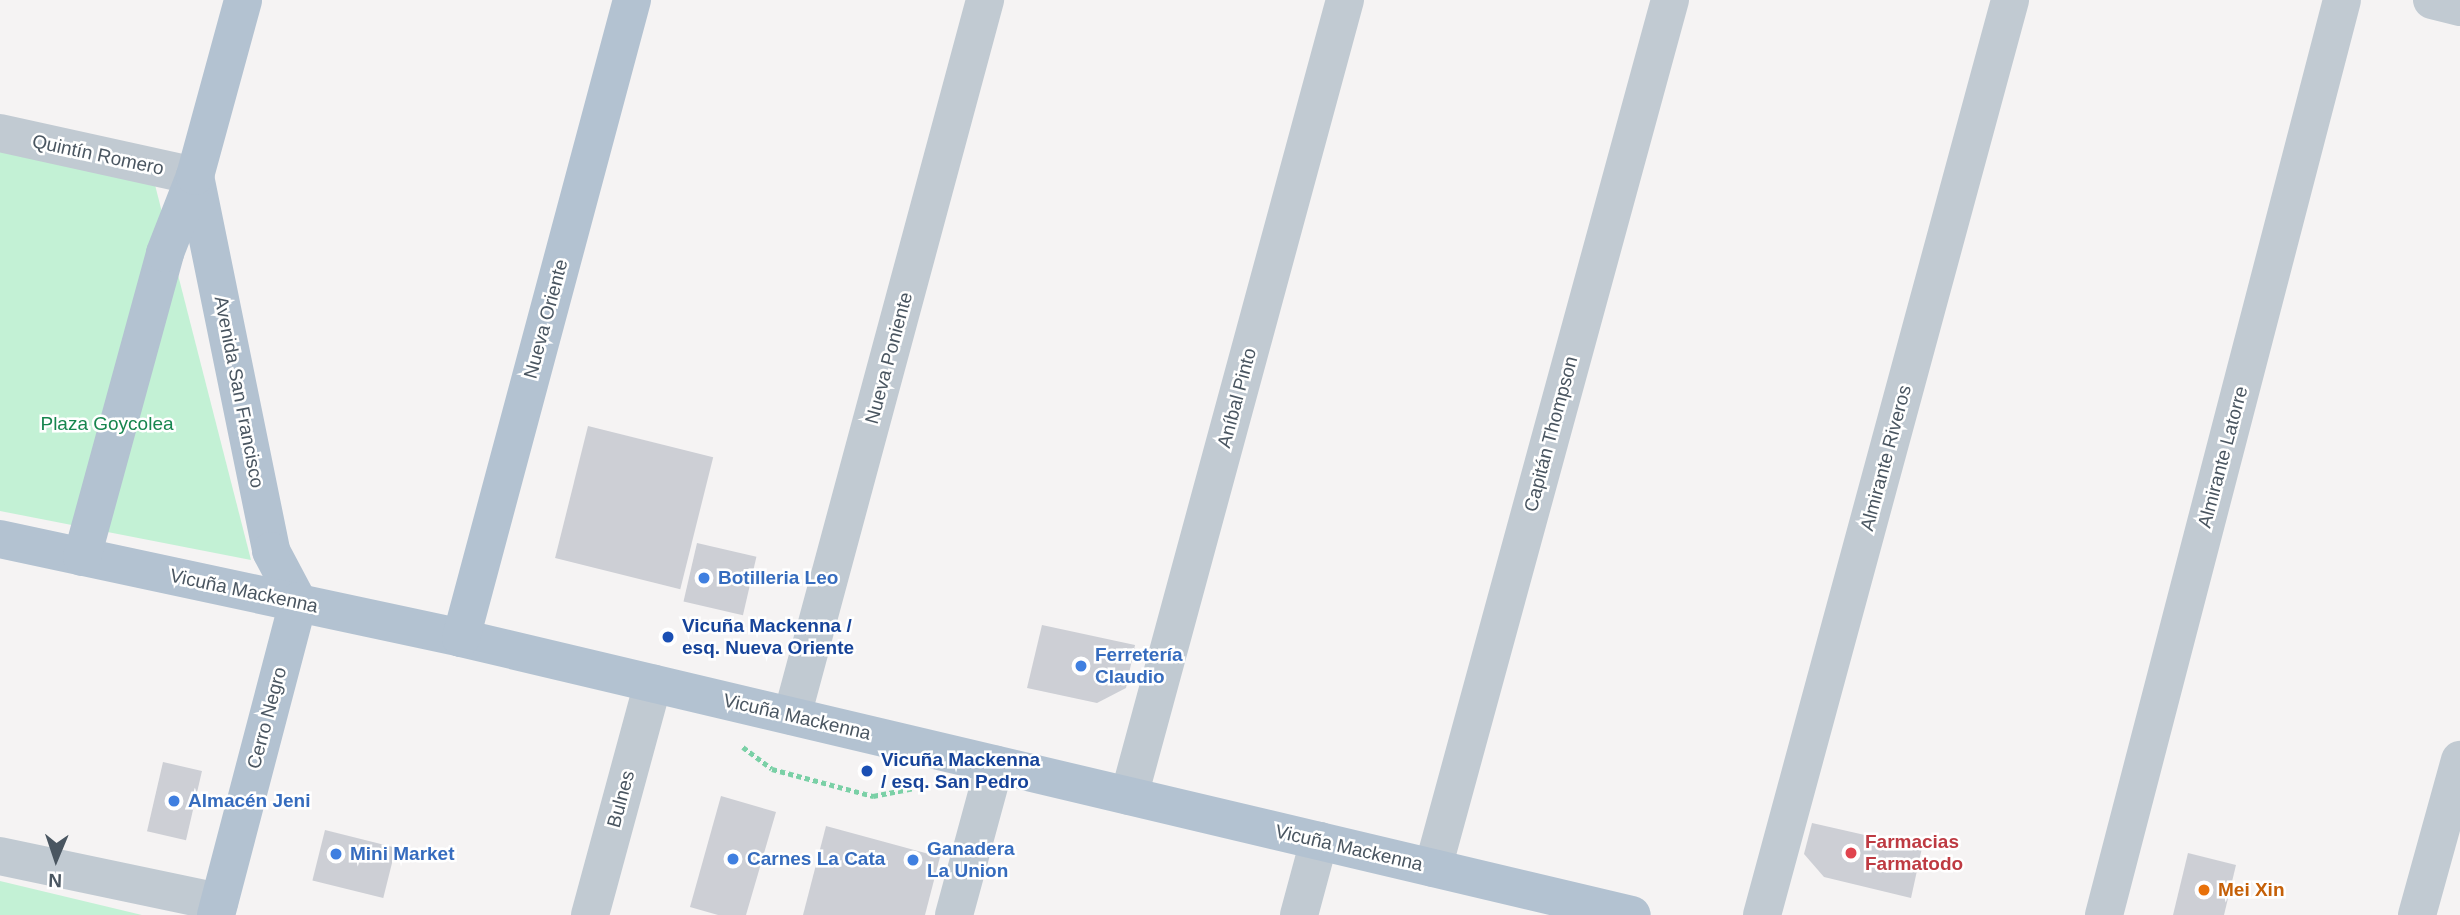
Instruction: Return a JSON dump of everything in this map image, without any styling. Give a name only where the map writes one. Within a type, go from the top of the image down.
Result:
[{"type":"main road","name":"Avenida San Francisco","points":[[82,556],[165,253],[195,176],[243,0]]},
{"type":"main road","name":"Nueva Oriente","points":[[461,638],[632,0]]},
{"type":"main road","name":"Avenida San Francisco","points":[[195,176],[271,551],[298,602]]},
{"type":"main road","name":"Vicuña Mackenna","points":[[0,539],[461,638],[1632,915]]},
{"type":"main road","name":"Cerro Negro","points":[[217,909],[298,602]]},
{"type":"street","name":"Nueva Poniente","points":[[792,716],[985,0]]},
{"type":"street","name":"Aníbal Pinto","points":[[1129,796],[1345,0]]},
{"type":"street","name":"Capitán Thompson","points":[[1433,868],[1670,0]]},
{"type":"street","name":"Almirante Riveros","points":[[1762,915],[2010,0]]},
{"type":"street","name":"Almirante Latorre","points":[[2104,915],[2342,0]]},
{"type":"street","points":[[2432,0],[2460,7]]},
{"type":"street","name":"Quintín Romero","points":[[0,133],[195,176]]},
{"type":"street","name":"Bulnes","points":[[590,915],[653,683]]},
{"type":"street","points":[[2417,915],[2460,760]]},
{"type":"street","points":[[954,915],[995,764]]},
{"type":"street","points":[[1299,915],[1320,841]]},
{"type":"street","points":[[0,856],[217,909]]},
{"type":"green space","name":"Plaza Goycolea","points":[[0,148],[154,181],[251,560],[0,511]]},
{"type":"green space","points":[[0,881],[142,915],[0,915]]},
{"type":"building","points":[[588,426],[713,457],[680,589],[555,558]]},
{"type":"building","points":[[697,543],[756,557],[743,615],[684,601]]},
{"type":"building","name":"Ferretería Claudio","points":[[1042,625],[1135,645],[1126,688],[1097,703],[1027,688]]},
{"type":"building","name":"Almacén Jeni","points":[[163,762],[202,771],[186,840],[147,831]]},
{"type":"building","name":"Carnes La Cata","points":[[721,796],[776,812],[746,915],[718,915],[690,907]]},
{"type":"building","points":[[1812,823],[1922,848],[1911,898],[1824,877],[1804,854]]},
{"type":"building","points":[[826,826],[940,857],[925,915],[803,915]]},
{"type":"building","points":[[325,830],[396,848],[383,898],[312,880]]},
{"type":"building","name":"Mei Xin","points":[[2188,853],[2236,865],[2224,915],[2173,915]]},
{"type":"place","name":"Botilleria Leo","points":[[704,578]]},
{"type":"place","name":"Vicuña Mackenna / esq. Nueva Oriente","points":[[668,637]]},
{"type":"place","name":"Ferretería Claudio","points":[[1081,666]]},
{"type":"place","name":"Vicuña Mackenna / esq. San Pedro","points":[[867,771]]},
{"type":"place","name":"Almacén Jeni","points":[[174,801]]},
{"type":"place","name":"Farmacias Farmatodo","points":[[1851,853]]},
{"type":"place","name":"Mini Market","points":[[336,854]]},
{"type":"place","name":"Carnes La Cata","points":[[733,859]]},
{"type":"place","name":"Ganadera La Union","points":[[913,860]]},
{"type":"place","name":"Mei Xin","points":[[2204,890]]}]
